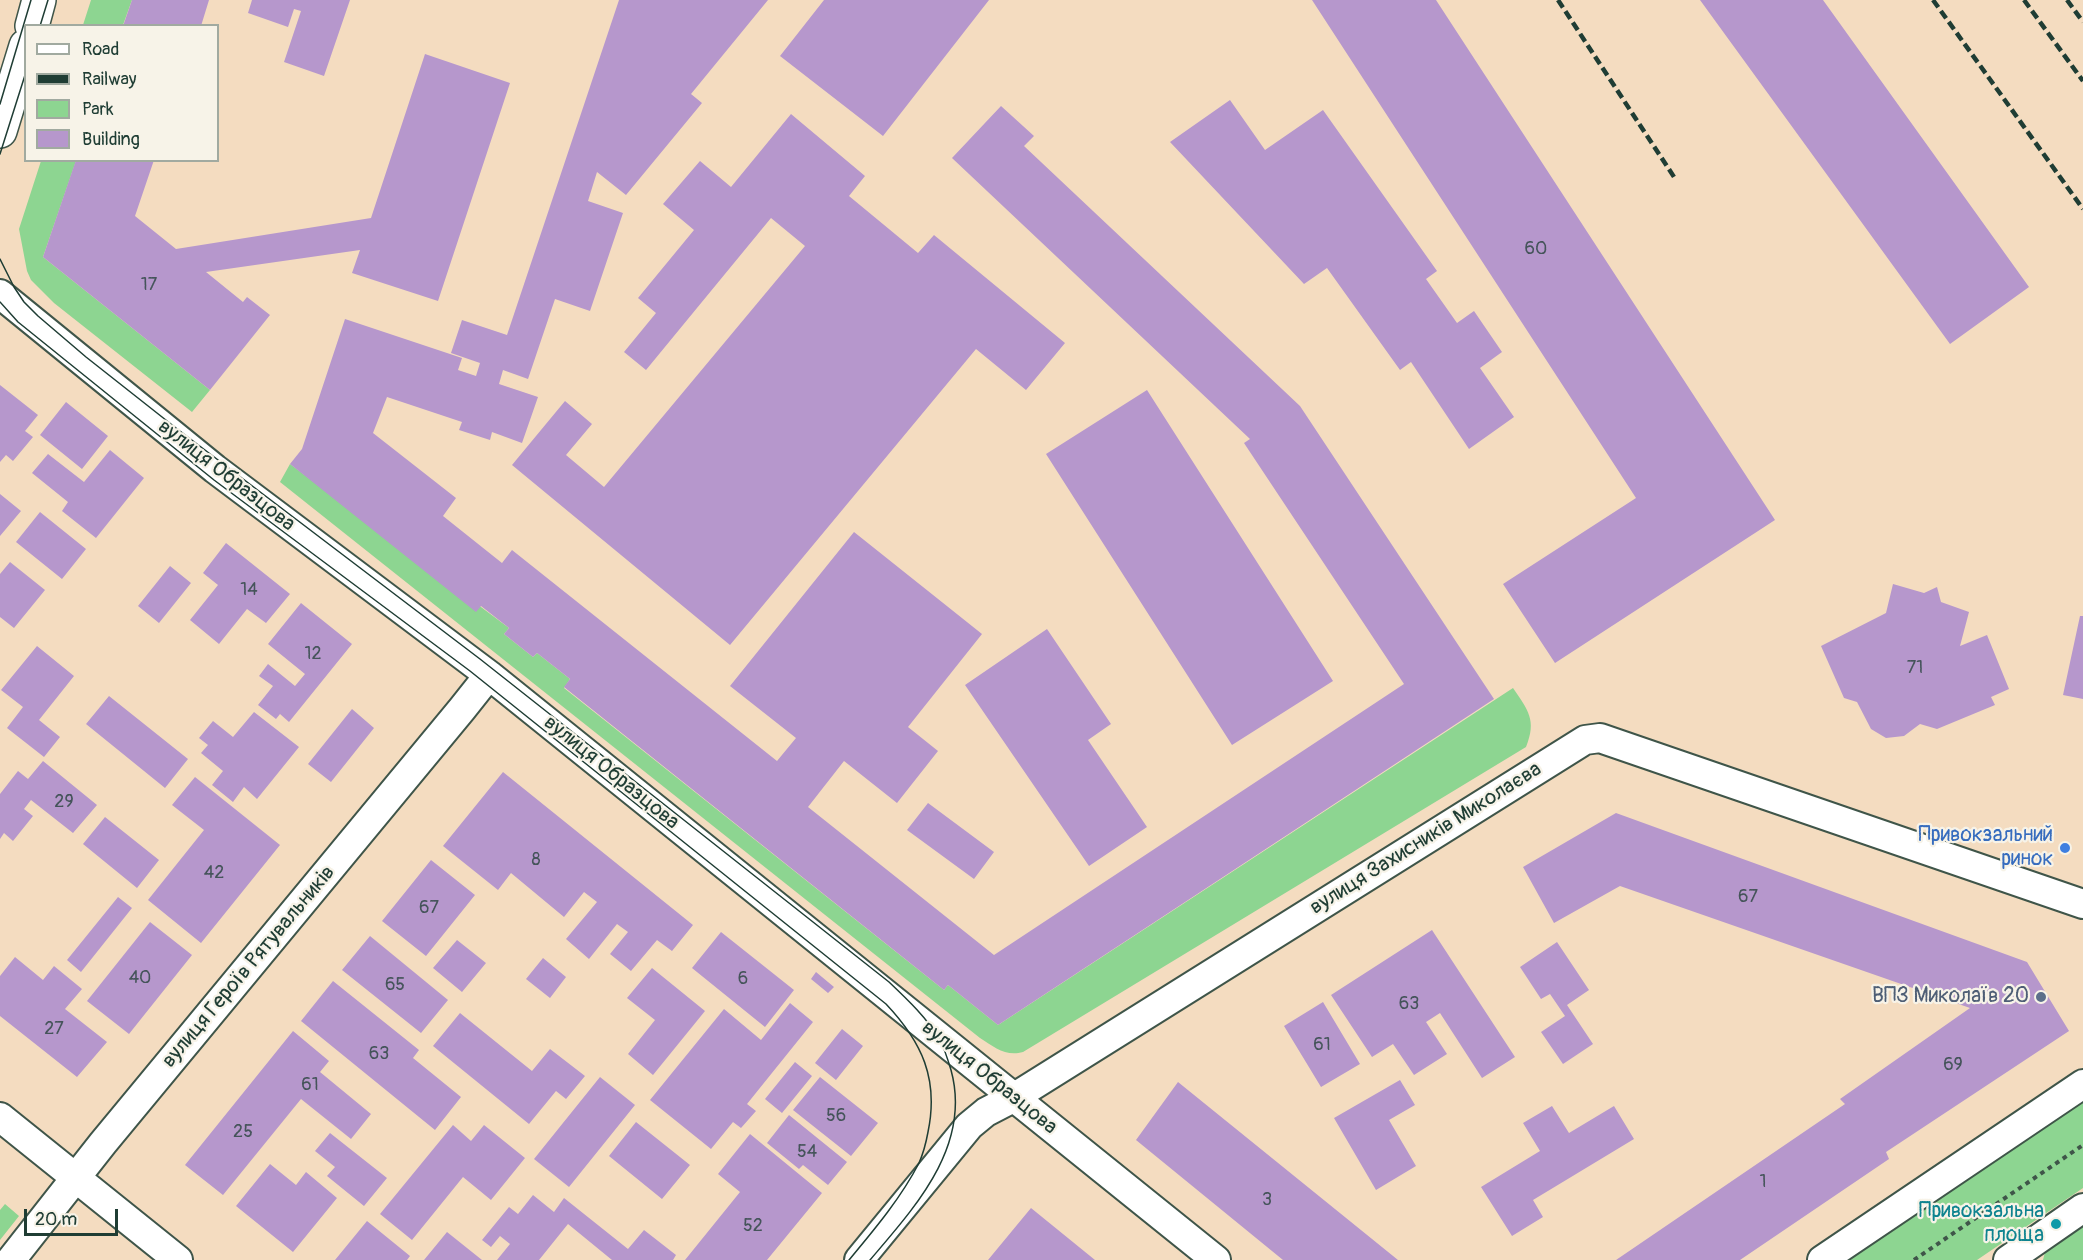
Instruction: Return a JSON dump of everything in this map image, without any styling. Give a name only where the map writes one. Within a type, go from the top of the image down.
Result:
[{"type":"street","points":[[33,24],[39,0]]},
{"type":"street","points":[[0,131],[24,53]]},
{"type":"street","name":"вулиця Образцова","points":[[0,294],[215,469],[489,675],[1216,1260]]},
{"type":"street","name":"вулиця Героїв Рятувальників","points":[[11,1260],[489,675]]},
{"type":"street","name":"вулиця Захисників Миколаєва","points":[[859,1260],[969,1125],[986,1112],[1013,1098],[1585,740],[1600,738],[2083,904]]},
{"type":"street","points":[[1822,1260],[2083,1084]]},
{"type":"street","points":[[0,1117],[178,1260]]},
{"type":"street","points":[[2008,1260],[2083,1208]]},
{"type":"path","points":[[1914,1260],[2083,1145]]},
{"type":"green space","points":[[91,0],[132,0],[123,24],[83,24]]},
{"type":"green space","points":[[41,162],[76,162],[43,257],[210,390],[192,412],[54,303],[31,280],[27,271],[19,229]]},
{"type":"green space","points":[[290,464],[509,628],[504,634],[533,657],[537,653],[570,679],[564,688],[944,990],[948,985],[998,1025],[1513,688],[1527,709],[1531,729],[1526,747],[1023,1052],[1006,1052],[980,1038],[280,482]]},
{"type":"green space","points":[[2083,1100],[2083,1188],[1977,1260],[1843,1260]]},
{"type":"green space","points":[[5,1204],[19,1216],[0,1240],[0,1210]]},
{"type":"green space","points":[[2083,1226],[2083,1260],[2043,1260],[2045,1252]]},
{"type":"building","points":[[132,0],[209,0],[202,24],[124,24]]},
{"type":"building","points":[[252,0],[350,0],[324,76],[284,62],[301,11],[294,9],[288,27],[248,13]]},
{"type":"building","points":[[619,0],[768,0],[691,94],[702,103],[626,195],[597,172],[588,201],[623,213],[590,311],[555,299],[528,379],[503,370],[499,384],[538,397],[522,443],[492,432],[490,440],[459,430],[462,422],[387,397],[373,433],[456,498],[443,516],[502,563],[512,550],[777,761],[796,738],[730,686],[854,532],[982,634],[908,727],[938,751],[897,803],[844,761],[808,807],[994,955],[1404,684],[1244,443],[1250,439],[952,158],[1001,106],[1034,136],[1024,146],[1300,406],[1494,699],[998,1025],[948,985],[944,990],[564,687],[570,679],[537,653],[533,657],[504,634],[509,628],[481,606],[476,612],[290,464],[302,449],[345,319],[462,358],[458,370],[476,376],[480,363],[451,353],[462,320],[507,335]]},
{"type":"building","points":[[824,0],[989,0],[883,136],[780,56]]},
{"type":"building","points":[[1312,0],[1436,0],[1775,520],[1555,663],[1503,584],[1636,498]]},
{"type":"building","points":[[1700,0],[1823,0],[2029,287],[1950,344]]},
{"type":"building","points":[[425,54],[510,83],[438,301],[352,273],[360,250],[206,272],[243,302],[247,297],[270,315],[210,390],[43,257],[75,162],[153,162],[135,216],[176,249],[371,218]]},
{"type":"building","points":[[1230,100],[1265,150],[1323,110],[1437,271],[1426,279],[1457,323],[1474,311],[1502,352],[1480,368],[1514,417],[1469,449],[1411,362],[1400,370],[1327,268],[1304,284],[1170,142]]},
{"type":"building","points":[[791,114],[865,176],[849,196],[918,253],[934,235],[1065,343],[1026,390],[976,349],[730,645],[512,465],[565,401],[592,424],[566,455],[604,487],[805,246],[771,218],[646,370],[624,352],[656,313],[638,298],[694,230],[663,204],[700,161],[731,187]]},
{"type":"building","points":[[0,385],[38,415],[25,431],[33,437],[13,461],[6,455],[0,462]]},
{"type":"building","points":[[1147,390],[1333,681],[1232,745],[1046,454]]},
{"type":"building","points":[[66,402],[108,436],[82,469],[40,435]]},
{"type":"building","points":[[110,450],[144,478],[96,538],[62,511],[68,502],[32,473],[48,454],[84,482]]},
{"type":"building","points":[[0,494],[21,511],[0,536]]},
{"type":"building","points":[[40,512],[86,549],[62,579],[16,542]]},
{"type":"building","points":[[226,543],[290,594],[266,623],[247,609],[219,644],[190,620],[218,585],[203,573]]},
{"type":"building","points":[[10,562],[45,590],[14,628],[0,617],[0,574]]},
{"type":"building","points":[[170,566],[191,583],[159,623],[138,606]]},
{"type":"building","points":[[1893,584],[1924,593],[1937,587],[1941,602],[1969,612],[1960,646],[1987,635],[2009,689],[1991,697],[1995,705],[1937,729],[1920,724],[1904,736],[1886,738],[1871,729],[1857,702],[1844,698],[1821,646],[1886,613]]},
{"type":"building","points":[[301,603],[352,644],[289,722],[280,714],[276,719],[258,705],[273,686],[259,676],[268,664],[295,686],[305,674],[268,644]]},
{"type":"building","points":[[2080,616],[2083,616],[2083,699],[2063,695]]},
{"type":"building","points":[[1047,629],[1111,724],[1088,740],[1147,827],[1089,866],[965,685]]},
{"type":"building","points":[[37,646],[74,676],[39,720],[60,737],[44,757],[7,728],[23,707],[1,690]]},
{"type":"building","points":[[109,696],[188,759],[165,788],[86,724]]},
{"type":"building","points":[[352,709],[374,728],[331,782],[308,764]]},
{"type":"building","points":[[254,712],[299,747],[257,799],[244,787],[233,802],[212,785],[223,771],[201,753],[208,745],[199,738],[213,721],[233,737]]},
{"type":"building","points":[[43,761],[97,805],[73,833],[31,800],[24,809],[33,816],[13,841],[4,833],[0,839],[0,794],[18,771],[28,779]]},
{"type":"building","points":[[503,772],[693,925],[672,951],[657,940],[631,971],[610,954],[628,932],[617,924],[589,959],[566,939],[597,902],[584,892],[564,917],[511,873],[498,890],[443,846]]},
{"type":"building","points":[[195,777],[280,845],[201,943],[148,900],[204,830],[172,805]]},
{"type":"building","points":[[928,803],[994,852],[974,879],[907,830]]},
{"type":"building","points":[[1616,813],[2027,962],[2069,1031],[1886,1152],[1889,1159],[1740,1260],[1616,1260],[1845,1104],[1840,1099],[1970,1008],[1620,886],[1554,923],[1523,867]]},
{"type":"building","points":[[105,817],[159,860],[137,888],[83,844]]},
{"type":"building","points":[[431,860],[475,895],[426,956],[382,921]]},
{"type":"building","points":[[118,897],[132,908],[81,972],[67,960]]},
{"type":"building","points":[[150,922],[192,955],[129,1034],[87,1001]]},
{"type":"building","points":[[1432,930],[1515,1057],[1482,1078],[1440,1013],[1426,1022],[1447,1054],[1414,1075],[1393,1044],[1372,1057],[1331,995]]},
{"type":"building","points":[[721,932],[794,990],[765,1027],[692,968]]},
{"type":"building","points":[[370,936],[448,1000],[421,1033],[342,970]]},
{"type":"building","points":[[457,940],[486,963],[462,992],[433,968]]},
{"type":"building","points":[[1557,942],[1589,990],[1567,1005],[1593,1044],[1563,1064],[1541,1032],[1565,1016],[1550,994],[1541,999],[1520,967]]},
{"type":"building","points":[[15,957],[43,980],[54,966],[82,989],[65,1009],[107,1042],[77,1077],[0,1016],[0,976]]},
{"type":"building","points":[[543,958],[566,977],[550,998],[526,979]]},
{"type":"building","points":[[652,968],[705,1011],[653,1075],[628,1054],[655,1020],[627,998]]},
{"type":"building","points":[[816,972],[834,987],[828,993],[811,979]]},
{"type":"building","points":[[333,981],[419,1050],[413,1058],[461,1097],[435,1130],[301,1021]]},
{"type":"building","points":[[1323,1002],[1360,1064],[1321,1087],[1284,1026]]},
{"type":"building","points":[[790,1003],[813,1022],[747,1104],[756,1111],[741,1128],[733,1122],[711,1149],[650,1100],[724,1009],[761,1040]]},
{"type":"building","points":[[460,1013],[532,1071],[550,1049],[585,1076],[566,1099],[556,1091],[529,1124],[433,1046]]},
{"type":"building","points":[[842,1029],[863,1046],[836,1080],[815,1063]]},
{"type":"building","points":[[293,1031],[329,1061],[320,1072],[371,1114],[351,1139],[301,1099],[223,1195],[185,1165]]},
{"type":"building","points":[[795,1062],[812,1076],[782,1113],[765,1099]]},
{"type":"building","points":[[600,1077],[635,1105],[569,1187],[534,1159]]},
{"type":"building","points":[[820,1077],[878,1123],[851,1156],[793,1110]]},
{"type":"building","points":[[1400,1080],[1415,1105],[1389,1120],[1416,1166],[1376,1190],[1334,1118]]},
{"type":"building","points":[[1178,1082],[1398,1260],[1283,1260],[1136,1140]]},
{"type":"building","points":[[1552,1106],[1569,1133],[1614,1106],[1634,1139],[1533,1200],[1543,1217],[1512,1236],[1481,1187],[1540,1151],[1523,1123]]},
{"type":"building","points":[[789,1115],[847,1162],[828,1185],[803,1165],[799,1169],[767,1143]]},
{"type":"building","points":[[636,1122],[690,1165],[662,1199],[609,1156]]},
{"type":"building","points":[[453,1125],[471,1141],[484,1125],[525,1158],[491,1200],[463,1177],[412,1240],[380,1214]]},
{"type":"building","points":[[330,1133],[387,1178],[364,1206],[327,1176],[335,1167],[315,1151]]},
{"type":"building","points":[[750,1134],[822,1193],[767,1260],[685,1260],[740,1192],[718,1174]]},
{"type":"building","points":[[270,1164],[296,1185],[306,1172],[337,1198],[293,1252],[236,1206]]},
{"type":"building","points":[[533,1195],[554,1212],[564,1198],[628,1249],[644,1230],[676,1255],[673,1260],[612,1260],[568,1224],[539,1260],[497,1260],[510,1244],[500,1236],[491,1247],[482,1240],[509,1207],[518,1214]]},
{"type":"building","points":[[1031,1208],[1095,1260],[988,1260]]},
{"type":"building","points":[[367,1221],[410,1256],[407,1260],[335,1260]]},
{"type":"building","points":[[447,1232],[482,1260],[424,1260]]},
{"type":"tram line","points":[[0,104],[31,0]]},
{"type":"tram line","points":[[41,24],[48,0]]},
{"type":"tram line","points":[[0,154],[24,78]]},
{"type":"tram line","points":[[0,259],[24,302],[86,357],[480,659],[889,982],[910,1002],[935,1032],[945,1051],[951,1070],[955,1098],[954,1124],[946,1150],[921,1197],[870,1260]]},
{"type":"tram line","points":[[0,302],[18,322],[214,480],[470,671],[886,1004],[899,1018],[925,1062],[931,1095],[928,1132],[919,1163],[904,1189],[849,1260]]},
{"type":"railway","points":[[1558,0],[1676,180]]},
{"type":"railway","points":[[1933,0],[2083,209]]},
{"type":"railway","points":[[2024,0],[2083,81]]},
{"type":"railway","points":[[2067,0],[2083,22]]},
{"type":"place","name":"Привокзальний ринок","points":[[2065,848]]},
{"type":"place","name":"ВПЗ Миколаїв 20","points":[[2041,997]]},
{"type":"place","name":"Привокзальна площа","points":[[2056,1224]]}]
